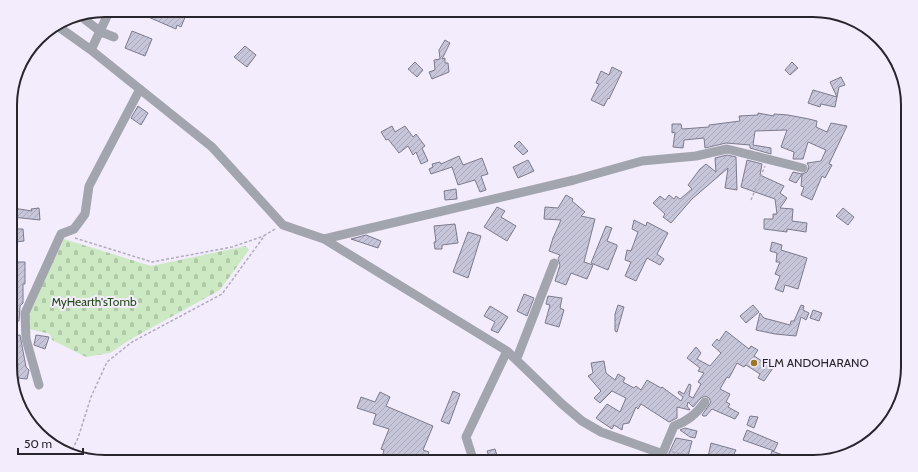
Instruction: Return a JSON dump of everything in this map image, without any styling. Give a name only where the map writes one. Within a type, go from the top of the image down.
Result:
[{"type":"street","points":[[91,50],[107,17]]},
{"type":"street","points":[[85,20],[101,32],[114,37]]},
{"type":"street","points":[[61,29],[91,50],[212,147],[283,225],[324,239],[507,351],[517,358],[562,404],[582,421],[601,432],[654,455]]},
{"type":"street","points":[[39,385],[26,339],[25,313],[61,234],[74,229],[85,214],[89,186],[140,89]]},
{"type":"street","points":[[324,239],[574,180],[642,161],[696,156],[727,149],[802,168]]},
{"type":"street","points":[[517,358],[554,263]]},
{"type":"street","points":[[472,455],[466,437],[507,351]]},
{"type":"street","points":[[662,455],[674,426],[685,422],[693,416],[705,402]]},
{"type":"path","points":[[751,200],[763,173],[767,159]]},
{"type":"path","points":[[61,234],[115,249],[152,262],[232,247],[265,235],[283,225]]},
{"type":"path","points":[[73,449],[78,438],[91,397],[107,362],[132,342],[222,294],[265,235]]},
{"type":"path","points":[[666,455],[671,452],[693,455]]},
{"type":"green space","name":"MyHearth'sTomb","points":[[64,239],[151,266],[246,246],[249,250],[220,290],[131,339],[110,353],[86,357],[52,340],[50,334],[30,329],[28,315]]},
{"type":"building","points":[[148,17],[185,17],[181,27],[177,25],[176,29]]},
{"type":"building","points":[[132,31],[152,39],[145,56],[125,48]]},
{"type":"building","points":[[445,40],[450,43],[442,59],[445,58],[445,63],[448,63],[449,72],[432,79],[429,72],[435,70],[434,60],[440,59],[439,50]]},
{"type":"building","points":[[245,46],[256,55],[247,67],[234,57]]},
{"type":"building","points":[[415,62],[423,70],[417,77],[408,69]]},
{"type":"building","points":[[792,62],[798,68],[790,75],[785,70]]},
{"type":"building","points":[[612,67],[622,72],[604,106],[591,100],[599,84],[596,83],[601,71],[609,75]]},
{"type":"building","points":[[841,77],[845,85],[839,87],[837,97],[830,82]]},
{"type":"building","points":[[813,90],[837,97],[835,107],[821,104],[820,107],[808,103]]},
{"type":"building","points":[[138,106],[148,113],[141,125],[131,118]]},
{"type":"building","points":[[758,113],[774,116],[774,114],[788,115],[817,121],[816,127],[827,132],[831,123],[847,126],[829,164],[832,165],[825,178],[822,176],[812,200],[801,195],[804,187],[801,186],[802,174],[807,172],[809,167],[807,163],[821,161],[826,150],[808,142],[803,159],[793,159],[794,152],[781,147],[787,130],[755,131],[753,145],[771,148],[771,154],[750,148],[750,145],[726,143],[705,148],[704,138],[684,140],[683,148],[673,147],[675,132],[672,133],[672,124],[681,124],[682,129],[709,127],[709,125],[740,121],[739,116],[758,115]]},
{"type":"building","points":[[392,126],[395,132],[405,126],[413,137],[416,134],[425,146],[422,148],[428,161],[421,164],[416,152],[413,155],[408,146],[399,153],[388,139],[386,140],[381,132]]},
{"type":"building","points":[[519,141],[528,151],[523,155],[514,146]]},
{"type":"building","points":[[727,155],[736,157],[737,190],[725,188],[728,168],[692,199],[671,223],[663,217],[665,214],[653,203],[660,196],[665,200],[669,195],[674,199],[676,196],[680,199],[692,189],[688,185],[700,169],[706,164],[716,172],[715,158]]},
{"type":"building","points":[[459,156],[463,165],[482,158],[488,174],[481,176],[486,190],[480,192],[475,180],[458,185],[452,167],[431,174],[429,169],[433,167],[432,164],[440,162],[441,164]]},
{"type":"building","points":[[528,160],[534,171],[518,178],[513,167]]},
{"type":"building","points":[[747,160],[762,164],[760,175],[784,186],[780,193],[787,198],[780,208],[793,209],[792,221],[807,223],[806,232],[787,229],[787,232],[764,229],[764,219],[773,219],[773,214],[777,214],[775,199],[741,187]]},
{"type":"building","points":[[793,172],[802,174],[796,183],[789,180]]},
{"type":"building","points":[[456,189],[457,199],[445,200],[444,191]]},
{"type":"building","points":[[566,195],[573,199],[572,201],[585,212],[581,216],[595,219],[584,262],[593,265],[587,279],[571,273],[566,285],[555,281],[560,265],[558,259],[560,255],[549,251],[561,220],[544,219],[545,207],[558,208]]},
{"type":"building","points":[[497,207],[505,211],[501,217],[516,226],[507,241],[484,227]]},
{"type":"building","points":[[39,208],[40,220],[17,218],[17,209],[32,211],[31,209]]},
{"type":"building","points":[[843,208],[854,217],[848,225],[836,216]]},
{"type":"building","points":[[634,220],[646,226],[647,222],[668,233],[657,254],[664,259],[660,265],[647,258],[636,281],[625,276],[631,262],[625,260],[627,250],[631,251],[638,232],[632,229]]},
{"type":"building","points":[[455,224],[458,243],[442,245],[442,249],[435,249],[434,242],[436,242],[434,226]]},
{"type":"building","points":[[606,226],[612,228],[607,241],[617,245],[608,270],[591,263]]},
{"type":"building","points":[[17,229],[23,229],[24,241],[17,242]]},
{"type":"building","points":[[468,232],[481,236],[468,278],[453,272]]},
{"type":"building","points":[[366,235],[381,241],[378,248],[351,239]]},
{"type":"building","points":[[772,242],[782,245],[781,250],[807,258],[798,289],[785,285],[783,292],[775,289],[780,276],[775,274],[780,262],[776,262],[777,253],[770,251]]},
{"type":"building","points":[[17,262],[25,262],[25,284],[23,284],[23,303],[20,306],[19,321],[17,322]]},
{"type":"building","points":[[524,294],[534,298],[527,316],[517,311]]},
{"type":"building","points":[[548,296],[562,298],[560,308],[564,310],[559,327],[545,323],[550,305],[546,304]]},
{"type":"building","points":[[618,305],[624,307],[617,332],[615,331],[615,314]]},
{"type":"building","points":[[753,305],[759,312],[746,323],[740,316]]},
{"type":"building","points":[[801,305],[804,306],[803,310],[809,313],[806,320],[801,317],[796,336],[756,330],[760,313],[764,318],[790,325],[791,321],[794,321]]},
{"type":"building","points":[[490,306],[508,317],[498,333],[491,330],[495,322],[484,316]]},
{"type":"building","points":[[813,310],[822,313],[819,321],[810,318]]},
{"type":"building","points":[[726,331],[749,349],[751,346],[758,350],[754,356],[773,368],[764,381],[758,378],[760,374],[746,365],[744,367],[737,363],[729,378],[727,377],[720,389],[730,394],[726,402],[730,404],[728,407],[739,413],[735,419],[712,409],[706,416],[703,416],[702,415],[711,402],[709,398],[705,396],[701,398],[693,407],[688,402],[687,406],[690,410],[677,407],[677,418],[669,422],[641,404],[638,409],[636,407],[629,423],[623,424],[622,430],[614,425],[612,429],[596,418],[607,404],[620,412],[626,398],[612,391],[600,403],[594,398],[601,391],[588,376],[593,373],[591,363],[604,361],[606,373],[615,380],[618,374],[625,378],[623,382],[634,388],[636,386],[641,390],[647,380],[661,388],[662,387],[681,401],[683,397],[678,393],[679,391],[684,394],[689,384],[691,385],[689,396],[693,398],[701,384],[698,382],[704,373],[698,371],[700,368],[687,358],[696,347],[701,353],[697,359],[710,366],[721,353],[712,345],[717,339],[719,341]]},
{"type":"building","points":[[17,335],[20,335],[26,367],[29,370],[27,379],[18,378]]},
{"type":"building","points":[[36,335],[49,337],[45,349],[34,345]]},
{"type":"building","points":[[453,391],[460,394],[449,424],[441,421]]},
{"type":"building","points":[[380,392],[390,397],[386,406],[433,426],[423,450],[429,452],[428,455],[383,455],[384,450],[381,449],[389,429],[373,424],[376,414],[357,408],[361,397],[375,402]]},
{"type":"building","points":[[750,416],[758,417],[754,428],[747,425]]},
{"type":"building","points":[[685,428],[697,431],[695,438],[690,437],[680,430]]},
{"type":"building","points":[[747,430],[778,443],[774,451],[743,440]]},
{"type":"building","points":[[676,438],[692,441],[688,455],[669,455]]},
{"type":"building","points":[[711,443],[736,450],[734,455],[708,455]]},
{"type":"building","points":[[495,449],[497,455],[488,455],[487,451]]},
{"type":"building","points":[[772,451],[783,455],[771,455]]},
{"type":"place","name":"FLM ANDOHARANO","points":[[754,363]]}]
